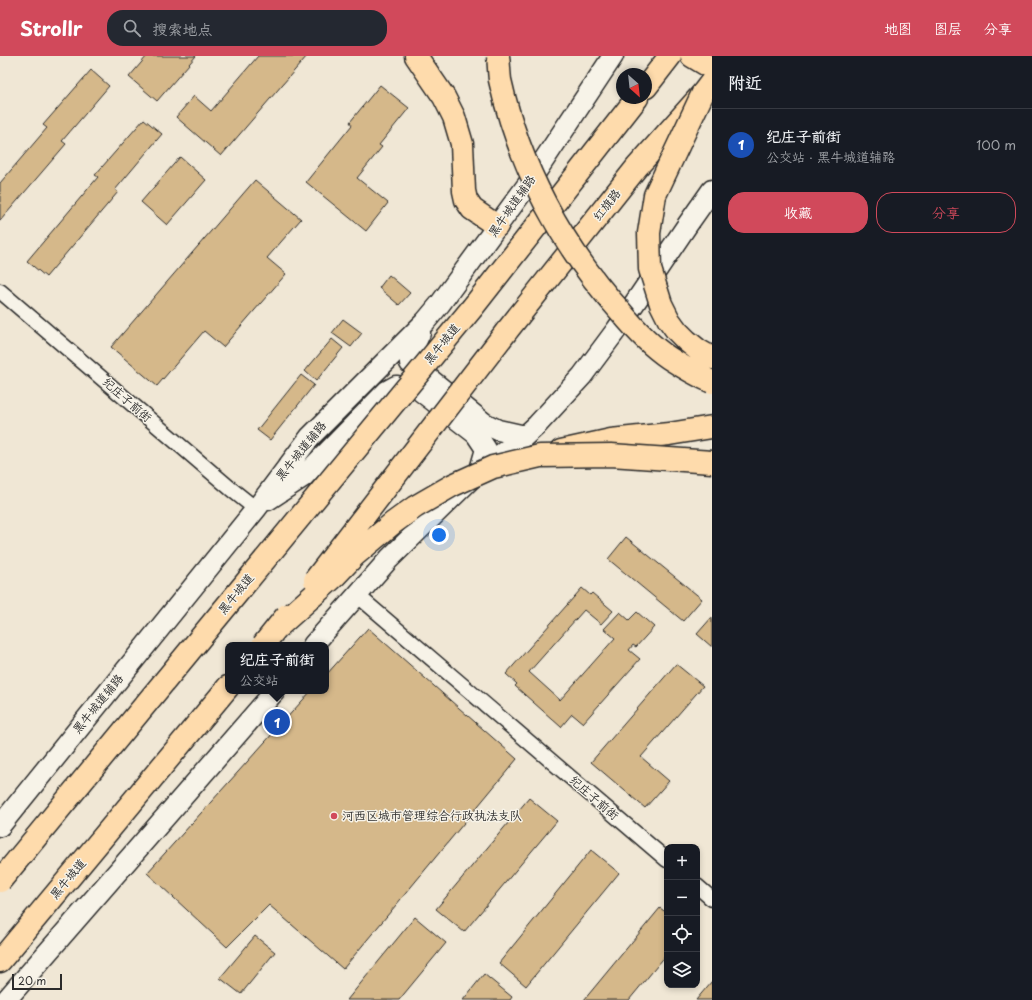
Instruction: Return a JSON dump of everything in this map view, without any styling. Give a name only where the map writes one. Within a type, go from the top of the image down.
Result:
[{"type":"main road","points":[[416,56],[444,97],[454,117],[462,144],[464,191],[466,200],[472,209],[497,226]]},
{"type":"main road","points":[[498,56],[500,80],[512,124],[525,162],[539,192],[569,245],[594,281],[636,329],[668,357],[712,382]]},
{"type":"main road","name":"黑牛城道辅路","points":[[0,826],[256,509],[310,437],[425,322],[470,265],[528,184],[613,56]]},
{"type":"main road","points":[[652,79],[670,56]]},
{"type":"main road","points":[[692,56],[712,68]]},
{"type":"main road","points":[[707,87],[655,195],[649,233],[650,269],[660,304],[669,320],[687,341],[698,350],[712,358]]},
{"type":"main road","name":"红旗路","points":[[278,626],[506,332],[637,167],[707,87]]},
{"type":"main road","name":"黑牛城道","points":[[0,882],[473,307],[632,104]]},
{"type":"main road","points":[[316,642],[389,560],[480,470],[537,426],[586,370],[618,329],[712,190]]},
{"type":"main road","points":[[425,322],[410,355],[410,363],[484,423],[498,430],[525,436]]},
{"type":"main road","points":[[256,509],[303,477],[387,391],[396,386],[418,388],[476,434],[486,449],[480,470]]},
{"type":"main road","points":[[265,642],[278,626],[375,538],[415,507],[453,485],[494,467],[611,440],[669,434],[712,427]]},
{"type":"main road","points":[[540,456],[611,455],[712,462]]},
{"type":"main road","name":"黑牛城道","points":[[0,960],[225,691]]},
{"type":"main road","points":[[6,1000],[272,694]]},
{"type":"street","name":"纪庄子前街","points":[[0,291],[256,509]]},
{"type":"street","name":"纪庄子前街","points":[[357,595],[664,857]]},
{"type":"street","points":[[700,889],[712,899]]},
{"type":"building","points":[[147,56],[196,56],[157,101],[129,77]]},
{"type":"building","points":[[258,56],[307,56],[221,156],[176,117],[194,96],[211,111]]},
{"type":"building","points":[[91,70],[109,86],[62,141],[66,144],[0,221],[0,183],[47,128],[43,125]]},
{"type":"building","points":[[380,85],[409,108],[379,145],[382,147],[357,178],[388,203],[366,231],[306,182],[352,125],[350,122]]},
{"type":"building","points":[[144,119],[162,134],[115,190],[118,192],[46,277],[27,261],[98,177],[95,175]]},
{"type":"building","points":[[180,157],[206,180],[167,225],[141,202]]},
{"type":"building","points":[[255,180],[301,219],[267,258],[286,274],[223,347],[204,331],[157,386],[111,347]]},
{"type":"building","points":[[389,275],[410,293],[399,305],[379,288]]},
{"type":"building","points":[[343,319],[362,333],[351,347],[332,333]]},
{"type":"building","points":[[332,339],[343,348],[316,381],[305,371]]},
{"type":"building","points":[[301,375],[314,385],[270,440],[257,430]]},
{"type":"building","points":[[626,537],[702,599],[683,621],[608,559]]},
{"type":"building","points":[[582,588],[590,595],[592,593],[613,611],[601,624],[584,610],[529,672],[560,700],[615,638],[604,629],[620,612],[629,620],[637,612],[654,627],[636,647],[633,645],[629,650],[640,659],[583,723],[572,714],[561,727],[515,686],[517,684],[506,674]]},
{"type":"building","points":[[712,617],[712,647],[697,634]]},
{"type":"building","name":"河西区城市管理综合行政执法支队","points":[[368,628],[517,759],[343,969],[269,905],[227,947],[147,873],[308,694],[329,694],[329,672]]},
{"type":"building","points":[[676,664],[703,686],[641,757],[669,781],[645,808],[591,762]]},
{"type":"building","points":[[529,798],[557,821],[464,932],[436,909]]},
{"type":"building","points":[[591,850],[619,873],[526,986],[499,963]]},
{"type":"building","points":[[660,908],[664,911],[664,958],[629,1000],[584,1000]]},
{"type":"building","points":[[415,917],[446,943],[399,1000],[347,1000]]},
{"type":"building","points":[[255,936],[275,952],[241,994],[220,978]]},
{"type":"building","points":[[484,974],[512,997],[510,1000],[463,1000]]},
{"type":"building","points":[[712,981],[712,1000],[696,1000]]},
{"type":"place","name":"纪庄子前街","points":[[277,722]]},
{"type":"place","name":"河西区城市管理综合行政执法支队","points":[[334,816]]}]
